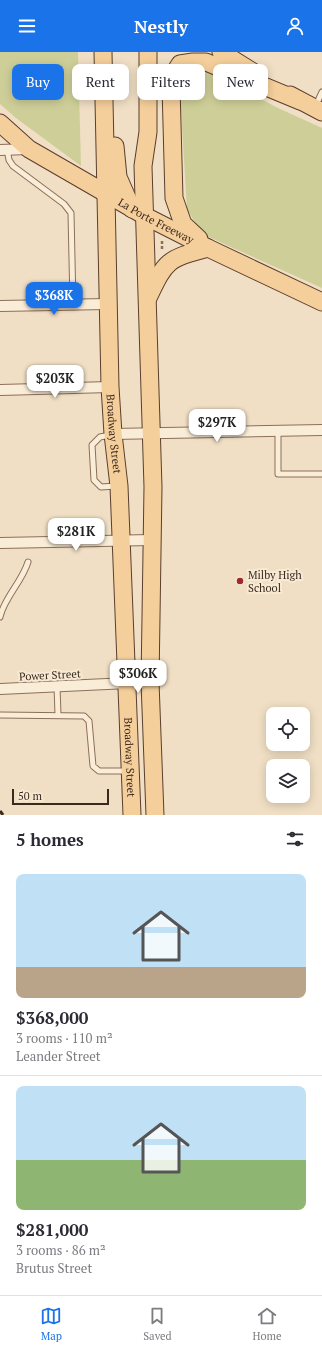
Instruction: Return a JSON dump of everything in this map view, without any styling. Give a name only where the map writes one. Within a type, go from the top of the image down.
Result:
[{"type":"main road","name":"Broadway Street","points":[[103,52],[107,304],[110,386],[113,434],[119,486],[129,771],[132,815]]},
{"type":"main road","points":[[113,52],[116,164],[122,190],[138,213]]},
{"type":"main road","points":[[136,52],[139,133],[143,166]]},
{"type":"main road","name":"Broadway Street","points":[[148,52],[148,132],[138,213],[146,300],[151,434],[150,682],[155,815]]},
{"type":"main road","points":[[220,52],[312,107]]},
{"type":"main road","points":[[208,248],[184,224],[174,198],[171,88],[172,75],[180,64],[206,62],[250,79],[312,107]]},
{"type":"main road","name":"La Porte Freeway","points":[[0,123],[29,149],[138,213],[322,302]]},
{"type":"main road","points":[[146,300],[160,272],[169,262],[177,256],[208,248]]},
{"type":"street","points":[[4,150],[29,149]]},
{"type":"street","points":[[0,306],[107,304]]},
{"type":"street","points":[[0,390],[110,386]]},
{"type":"street","points":[[113,434],[322,430]]},
{"type":"street","points":[[0,543],[151,540]]},
{"type":"street","name":"Power Street","points":[[0,689],[150,682]]},
{"type":"lane","points":[[312,107],[322,92]]},
{"type":"lane","points":[[4,150],[13,166],[64,204],[71,213],[73,305]]},
{"type":"lane","points":[[278,431],[278,474],[322,474]]},
{"type":"lane","points":[[113,434],[100,437],[92,446],[94,480],[101,487],[119,486]]},
{"type":"lane","points":[[0,617],[12,592],[24,575],[28,562]]},
{"type":"lane","points":[[57,686],[58,715]]},
{"type":"lane","points":[[0,715],[80,714],[89,720],[92,762],[96,769],[129,771]]},
{"type":"path","points":[[158,238],[163,242],[162,254]]},
{"type":"green space","points":[[0,52],[78,52],[78,64],[72,64],[72,100],[79,100],[81,166],[16,118],[0,104]]},
{"type":"green space","points":[[205,70],[213,74],[213,100],[263,100],[322,128],[322,288],[202,234],[187,209],[180,100],[205,100]]},
{"type":"railway","points":[[0,811],[3,815]]},
{"type":"place","name":"Milby High School","points":[[240,581]]}]
